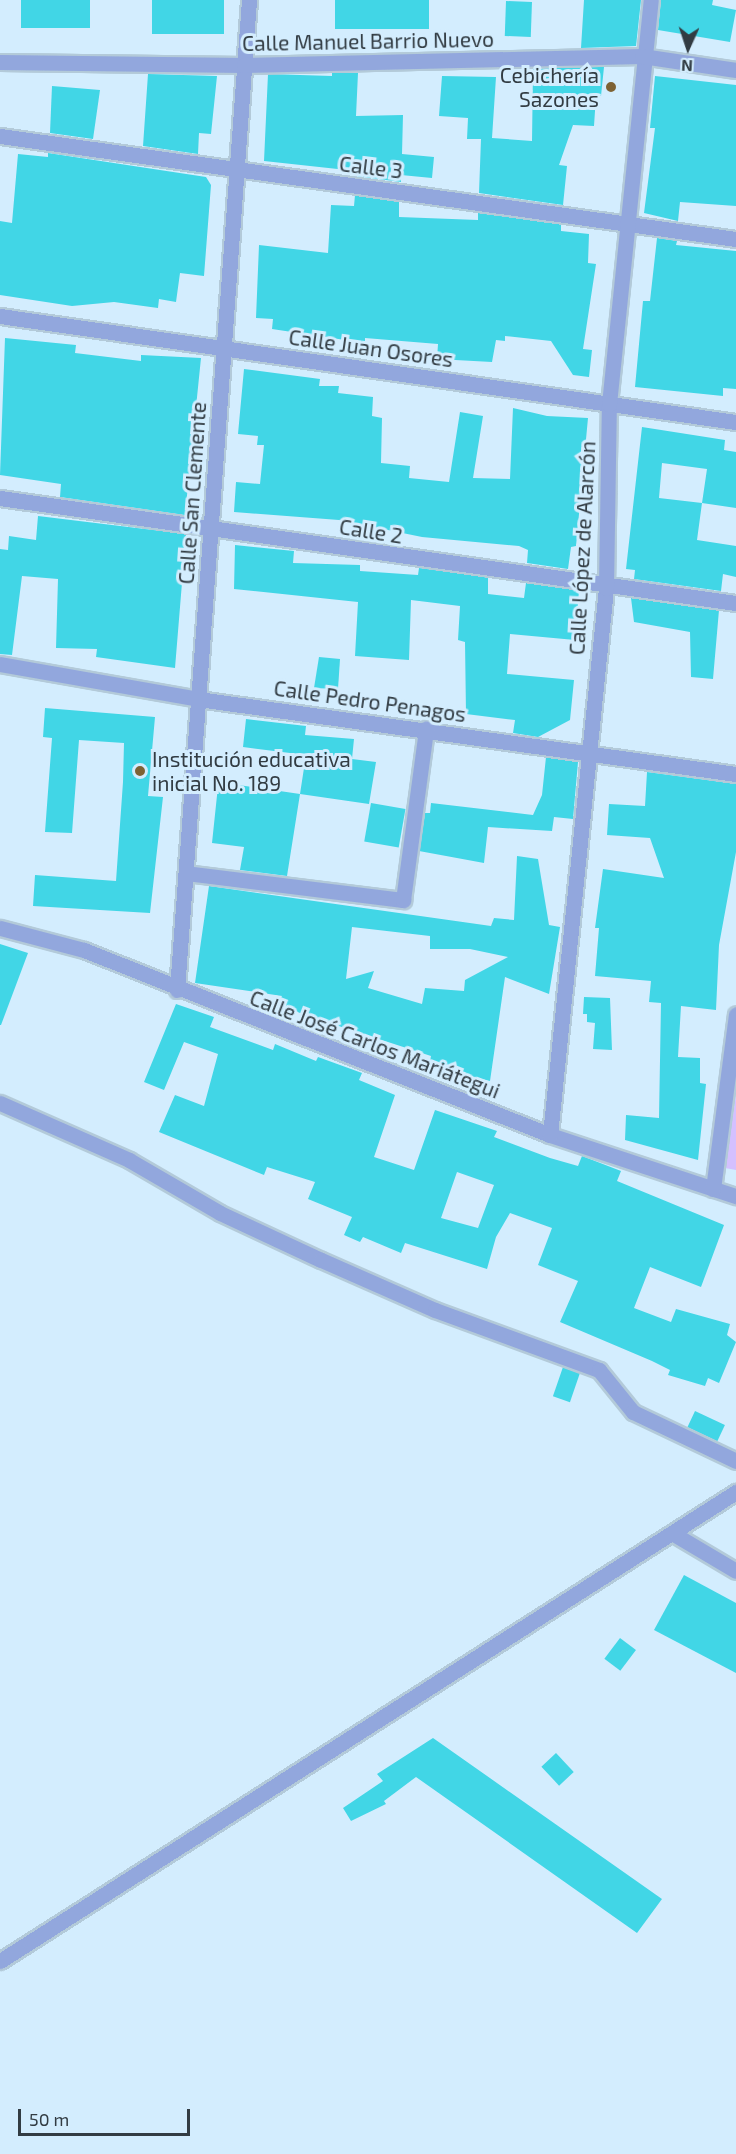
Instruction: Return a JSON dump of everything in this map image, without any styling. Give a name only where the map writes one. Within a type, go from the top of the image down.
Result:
[{"type":"street","name":"Calle San Clemente","points":[[177,990],[249,0]]},
{"type":"street","name":"Calle López de Alarcón","points":[[550,1135],[606,588],[609,404],[624,221],[642,56],[651,0]]},
{"type":"street","name":"Calle Manuel Barrio Nuevo","points":[[0,62],[244,65],[642,56],[736,70]]},
{"type":"street","name":"Calle 3","points":[[0,136],[236,170],[624,221],[736,239]]},
{"type":"street","name":"Calle Juan Osores","points":[[0,316],[736,422]]},
{"type":"street","name":"Calle 2","points":[[0,498],[606,588],[736,603]]},
{"type":"street","name":"Calle Pedro Penagos","points":[[0,664],[198,699],[736,774]]},
{"type":"street","points":[[186,873],[403,900],[426,729]]},
{"type":"street","name":"Calle José Carlos Mariátegui","points":[[0,928],[84,950],[177,990],[550,1135],[736,1196]]},
{"type":"street","points":[[713,1189],[736,1015]]},
{"type":"street","points":[[0,1103],[129,1160],[220,1213],[321,1260],[435,1310],[599,1370],[633,1412],[736,1461]]},
{"type":"street","points":[[0,1960],[736,1492]]},
{"type":"street","points":[[672,1533],[736,1571]]},
{"type":"shaded area","points":[[736,1095],[736,1170],[725,1168]]},
{"type":"building","points":[[21,0],[90,0],[90,28],[21,28]]},
{"type":"building","points":[[152,0],[224,0],[224,34],[152,34]]},
{"type":"building","points":[[335,0],[429,0],[429,29],[335,29]]},
{"type":"building","points":[[584,0],[641,0],[636,46],[581,48]]},
{"type":"building","points":[[661,0],[713,0],[712,5],[736,10],[730,42],[658,30]]},
{"type":"building","points":[[506,1],[532,2],[531,37],[505,36]]},
{"type":"building","points":[[604,67],[601,96],[596,96],[594,126],[573,125],[559,165],[567,166],[563,205],[479,193],[481,139],[467,139],[468,118],[439,116],[442,76],[496,77],[492,138],[532,141],[533,69]]},
{"type":"building","points":[[332,73],[358,73],[356,116],[403,115],[402,154],[434,157],[432,178],[401,175],[401,182],[356,176],[356,171],[264,161],[268,74],[332,76]]},
{"type":"building","points":[[148,74],[217,76],[211,134],[199,133],[198,154],[143,146]]},
{"type":"building","points":[[655,76],[736,85],[736,206],[680,202],[678,221],[644,213],[655,128],[650,128]]},
{"type":"building","points":[[52,86],[100,90],[93,139],[50,133]]},
{"type":"building","points":[[48,153],[206,177],[211,185],[204,276],[180,273],[176,302],[159,299],[158,308],[114,302],[72,306],[0,295],[0,221],[12,223],[18,154],[48,157]]},
{"type":"building","points":[[355,195],[399,202],[399,217],[478,220],[478,213],[561,224],[561,231],[589,234],[588,263],[596,264],[583,349],[592,350],[589,377],[573,375],[551,341],[505,336],[505,341],[496,340],[492,362],[437,359],[438,344],[365,338],[365,343],[272,329],[273,319],[256,318],[259,245],[328,253],[331,205],[354,206]]},
{"type":"building","points":[[657,238],[677,241],[676,245],[736,251],[736,389],[723,388],[723,396],[635,387],[643,301],[650,301]]},
{"type":"building","points":[[5,338],[76,345],[75,353],[141,361],[141,355],[201,358],[185,515],[60,497],[61,484],[0,475]]},
{"type":"building","points":[[244,369],[320,379],[319,386],[339,386],[338,393],[373,397],[372,416],[382,418],[381,463],[410,466],[409,478],[449,482],[460,412],[483,416],[473,478],[510,479],[513,408],[547,416],[588,418],[576,546],[571,547],[568,569],[527,563],[528,550],[519,546],[422,537],[339,520],[234,512],[236,482],[260,484],[264,445],[257,445],[258,436],[238,434]]},
{"type":"building","points":[[642,427],[725,440],[724,450],[736,452],[736,508],[702,503],[697,540],[736,546],[736,577],[723,574],[721,591],[634,579],[635,570],[626,569]],"holes":[[[662,463],[707,469],[702,503],[659,498]]]},
{"type":"building","points":[[38,516],[186,534],[175,668],[96,657],[97,649],[56,648],[58,579],[22,576],[12,655],[0,654],[0,549],[8,550],[9,536],[36,540]]},
{"type":"building","points":[[235,545],[294,551],[293,563],[360,565],[360,571],[418,575],[419,568],[479,576],[488,578],[488,594],[524,598],[526,583],[579,590],[575,640],[510,634],[507,674],[574,680],[570,720],[538,737],[513,733],[515,720],[466,714],[465,642],[458,640],[460,606],[411,600],[409,660],[355,656],[358,602],[234,589]]},
{"type":"building","points":[[631,598],[719,610],[713,679],[691,677],[690,632],[634,622]]},
{"type":"building","points":[[319,657],[340,659],[338,689],[314,688]]},
{"type":"building","points":[[45,708],[155,717],[148,796],[163,797],[150,913],[33,906],[35,875],[116,881],[123,782],[124,743],[79,740],[72,833],[45,832],[52,738],[43,737]]},
{"type":"building","points":[[246,719],[306,726],[305,735],[354,739],[352,759],[376,762],[369,804],[300,794],[306,755],[243,747]]},
{"type":"building","points":[[546,757],[578,762],[573,819],[554,817],[552,831],[488,827],[484,863],[419,851],[425,813],[430,813],[431,803],[533,815],[542,795]]},
{"type":"building","points":[[647,772],[736,784],[736,852],[719,945],[716,1010],[681,1006],[678,1057],[700,1058],[700,1083],[706,1084],[698,1160],[625,1140],[626,1115],[659,1118],[661,1003],[649,1002],[651,981],[595,976],[599,928],[595,928],[603,869],[664,878],[650,838],[607,835],[609,804],[645,806]]},
{"type":"building","points":[[238,785],[300,794],[287,876],[240,870],[244,847],[212,843],[218,786]]},
{"type":"building","points":[[371,803],[405,809],[399,847],[364,841]]},
{"type":"building","points":[[517,856],[538,859],[549,925],[560,927],[549,994],[505,977],[490,1081],[429,1066],[431,1056],[305,1015],[278,1004],[282,996],[195,983],[209,886],[491,926],[494,918],[514,920]],"holes":[[[352,927],[430,936],[430,949],[470,949],[508,957],[465,980],[464,991],[425,988],[422,1004],[368,988],[374,971],[346,979]]]},
{"type":"building","points":[[0,944],[28,953],[1,1025],[0,1025]]},
{"type":"building","points":[[584,997],[610,998],[612,1050],[593,1049],[595,1023],[587,1022],[587,1014],[583,1014]]},
{"type":"building","points":[[176,1004],[214,1017],[210,1027],[273,1050],[275,1044],[316,1061],[318,1057],[362,1073],[359,1080],[395,1095],[374,1157],[414,1170],[435,1110],[497,1131],[494,1137],[550,1158],[578,1166],[582,1156],[621,1171],[617,1181],[724,1225],[701,1287],[650,1267],[634,1308],[671,1322],[676,1309],[730,1324],[727,1335],[736,1342],[719,1383],[708,1378],[705,1386],[668,1375],[670,1370],[652,1361],[560,1322],[578,1281],[538,1265],[552,1228],[510,1213],[496,1237],[487,1269],[405,1243],[401,1253],[363,1237],[360,1242],[344,1235],[352,1217],[308,1199],[315,1182],[267,1167],[264,1175],[159,1132],[175,1095],[204,1106],[218,1054],[184,1042],[164,1090],[144,1082]],"holes":[[[457,1172],[494,1185],[478,1228],[441,1218]]]},
{"type":"building","points":[[563,1367],[580,1373],[570,1402],[553,1396]]},
{"type":"building","points":[[695,1411],[725,1425],[717,1441],[687,1427]]},
{"type":"building","points":[[684,1575],[736,1603],[736,1673],[654,1630]]},
{"type":"building","points":[[620,1638],[636,1650],[620,1671],[604,1659]]},
{"type":"building","points":[[433,1738],[662,1899],[637,1933],[416,1777],[384,1801],[386,1804],[351,1821],[343,1808],[383,1781],[377,1774]]},
{"type":"building","points":[[556,1753],[574,1772],[559,1786],[541,1767]]},
{"type":"place","name":"Cebichería Sazones","points":[[611,87]]},
{"type":"place","name":"Institución educativa inicial No. 189","points":[[140,771]]}]
